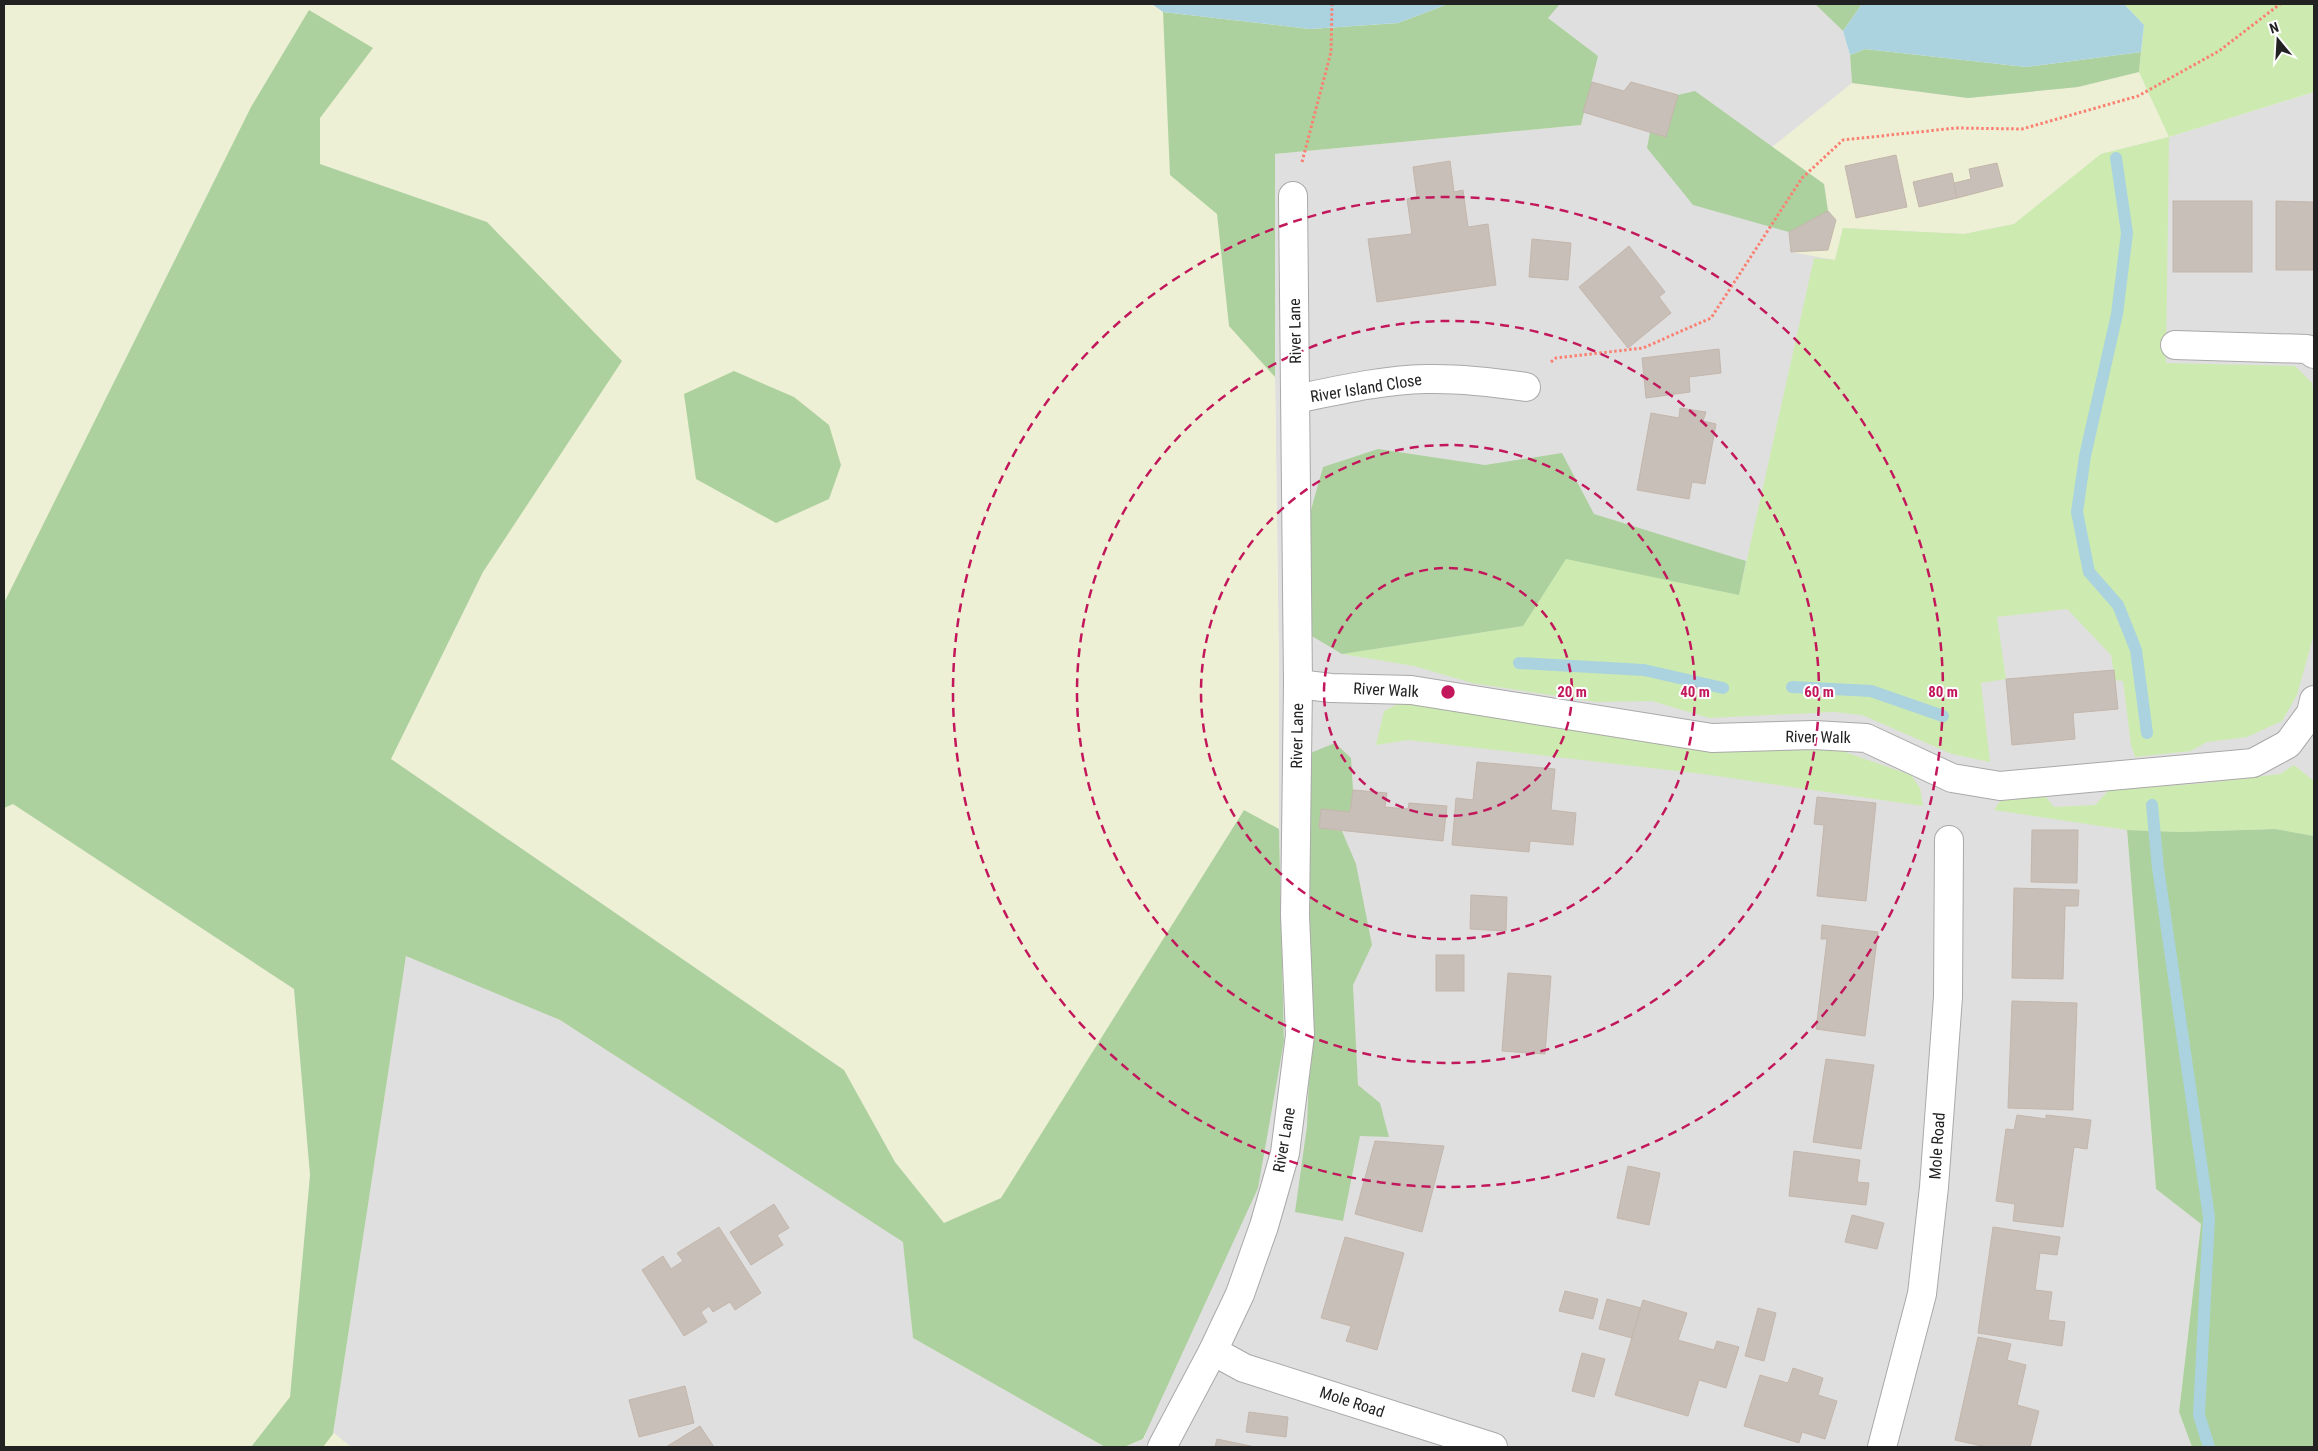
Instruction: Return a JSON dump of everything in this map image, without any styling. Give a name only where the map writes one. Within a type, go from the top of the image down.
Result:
[{"type":"street","name":"River Lane","points":[[1162,1447],[1213,1351],[1240,1294],[1264,1226],[1282,1162],[1300,1035],[1295,915],[1298,684],[1293,196]]},
{"type":"street","points":[[2175,345],[2307,349],[2314,354]]},
{"type":"street","name":"River Island Close","points":[[1296,399],[1356,386],[1424,379],[1474,380],[1526,387]]},
{"type":"street","name":"River Walk","points":[[1298,684],[1331,688],[1411,690],[1712,738],[1814,735],[1866,738],[1952,778],[2000,786],[2253,763],[2288,744],[2312,707]]},
{"type":"street","name":"Mole Road","points":[[1882,1447],[1922,1294],[1934,1187],[1948,997],[1949,840]]},
{"type":"street","name":"Mole Road","points":[[1213,1351],[1244,1368],[1493,1447]]},
{"type":"path","points":[[1293,196],[1331,52],[1332,4]]},
{"type":"path","points":[[1526,387],[1556,358],[1643,348],[1711,318],[1802,178],[1842,140],[1956,128],[2022,129],[2138,96],[2220,51],[2280,4]]},
{"type":"shaded area","points":[[1560,4],[1815,4],[1843,31],[1850,55],[1852,83],[2078,87],[2139,72],[2169,137],[2314,92],[2314,836],[2275,829],[2127,830],[2156,1189],[2201,1224],[2179,1412],[2192,1447],[1124,1447],[1144,1439],[1284,1041],[1279,829],[1275,154],[1581,125],[1597,56],[1547,17]]},
{"type":"shaded area","points":[[406,955],[560,1020],[904,1242],[913,1338],[1105,1447],[351,1447],[333,1434]]},
{"type":"green space","points":[[4,4],[1152,4],[1163,12],[1275,154],[1279,829],[1244,810],[1001,1199],[944,1223],[895,1162],[844,1070],[391,759],[483,572],[487,222],[320,164],[251,107],[4,603]]},
{"type":"green space","points":[[1448,4],[1560,4],[1548,18],[1598,56],[1581,125],[1275,154],[1275,377],[1229,326],[1217,214],[1170,175],[1163,12],[1310,29],[1398,23]]},
{"type":"green space","points":[[1815,4],[1862,4],[1843,31]]},
{"type":"green space","points":[[2124,4],[2314,4],[2314,92],[2169,137],[2139,72],[2144,25]]},
{"type":"green space","points":[[309,10],[373,48],[320,118],[320,164],[487,222],[622,361],[483,572],[391,759],[844,1070],[895,1162],[944,1223],[1001,1198],[1244,810],[1279,829],[1284,1041],[1258,1188],[1143,1439],[1124,1447],[1105,1447],[913,1338],[903,1242],[560,1020],[406,956],[333,1434],[323,1447],[251,1447],[290,1397],[310,1175],[294,989],[13,804],[4,808],[4,603],[251,107]]},
{"type":"green space","points":[[1865,49],[2026,67],[2141,52],[2139,72],[2078,87],[1968,98],[1852,83],[1850,55]]},
{"type":"green space","points":[[2139,72],[2169,137],[2101,154],[2014,224],[1964,234],[1843,228],[1835,260],[1791,252],[1789,232],[1828,211],[1824,184],[1772,147],[1852,83],[1968,98],[2078,87]]},
{"type":"green space","points":[[1695,91],[1824,184],[1828,211],[1789,232],[1693,205],[1647,148],[1650,132],[1666,136],[1678,95]]},
{"type":"green space","points":[[2169,137],[2166,363],[2295,366],[2312,383],[2314,398],[2314,634],[2297,695],[2282,721],[2247,737],[2207,742],[2191,751],[2135,757],[2131,745],[2123,681],[2115,680],[2111,655],[2067,609],[1997,617],[2006,679],[1981,683],[1990,762],[1952,754],[1862,715],[1834,712],[1709,718],[1652,701],[1596,702],[1472,683],[1414,666],[1342,654],[1523,626],[1566,558],[1739,595],[1814,258],[1835,260],[1843,228],[1964,234],[2014,224],[2101,154]]},
{"type":"green space","points":[[734,371],[794,397],[829,425],[841,465],[829,499],[776,523],[696,479],[684,394]]},
{"type":"green space","points":[[1378,449],[1485,465],[1562,453],[1594,514],[1746,561],[1739,595],[1566,559],[1523,626],[1342,654],[1310,635],[1309,517],[1323,467]]},
{"type":"green space","points":[[1402,702],[1708,751],[1839,750],[1911,775],[1920,788],[1923,806],[1703,774],[1408,740],[1376,745],[1384,711]]},
{"type":"green space","points":[[1335,743],[1351,758],[1353,790],[1350,812],[1321,809],[1319,828],[1342,831],[1356,864],[1372,945],[1353,985],[1358,1085],[1380,1103],[1389,1137],[1360,1136],[1343,1221],[1295,1212],[1307,1126],[1312,998],[1303,756]]},
{"type":"green space","points":[[2294,765],[2314,781],[2314,836],[2275,829],[2180,832],[2127,830],[1994,810],[2000,801],[2045,796],[2054,807],[2095,805],[2109,790],[2206,783],[2280,774]]},
{"type":"green space","points":[[12,803],[294,989],[310,1175],[290,1397],[351,1447],[4,1447],[4,808]]},
{"type":"green space","points":[[2275,829],[2314,836],[2314,1447],[2192,1447],[2179,1412],[2201,1224],[2156,1189],[2127,830],[2180,832]]},
{"type":"water","points":[[1152,4],[1448,4],[1398,23],[1310,29],[1163,12]]},
{"type":"water","points":[[1862,4],[2124,4],[2144,25],[2141,52],[2026,67],[1865,49],[1850,55],[1843,31]]},
{"type":"building","points":[[1592,82],[1624,91],[1631,82],[1678,95],[1666,137],[1583,112]]},
{"type":"building","points":[[1896,155],[1907,207],[1856,218],[1845,166]]},
{"type":"building","points":[[1450,161],[1454,192],[1463,190],[1468,227],[1488,224],[1496,285],[1377,302],[1368,239],[1412,234],[1407,199],[1417,197],[1413,167]]},
{"type":"building","points":[[1997,163],[2003,186],[1957,198],[1954,183],[1971,179],[1969,169]]},
{"type":"building","points":[[1952,173],[1957,198],[1919,207],[1913,182]]},
{"type":"building","points":[[2173,201],[2252,201],[2252,272],[2173,272]]},
{"type":"building","points":[[2276,201],[2314,202],[2314,270],[2276,270]]},
{"type":"building","points":[[1828,211],[1836,220],[1828,250],[1791,252],[1789,232]]},
{"type":"building","points":[[1532,239],[1571,243],[1568,280],[1529,277]]},
{"type":"building","points":[[1629,246],[1665,292],[1659,297],[1671,313],[1628,348],[1579,287]]},
{"type":"building","points":[[1719,349],[1721,373],[1689,377],[1690,392],[1646,398],[1642,358]]},
{"type":"building","points":[[1680,408],[1706,412],[1703,421],[1716,424],[1705,484],[1692,482],[1689,499],[1637,490],[1651,413],[1679,418]]},
{"type":"building","points":[[2114,670],[2118,709],[2073,713],[2075,739],[2012,745],[2006,679]]},
{"type":"building","points":[[1477,762],[1555,769],[1551,810],[1576,813],[1573,845],[1530,841],[1529,852],[1452,845],[1456,798],[1473,800]]},
{"type":"building","points":[[1353,790],[1387,793],[1385,807],[1408,809],[1409,803],[1447,806],[1443,841],[1319,828],[1321,809],[1350,812]]},
{"type":"building","points":[[1817,797],[1876,803],[1866,901],[1817,896],[1824,825],[1814,824]]},
{"type":"building","points":[[2032,830],[2078,830],[2077,883],[2031,882]]},
{"type":"building","points":[[2014,888],[2079,890],[2078,906],[2065,906],[2063,979],[2012,978]]},
{"type":"building","points":[[1471,895],[1507,897],[1506,931],[1470,929]]},
{"type":"building","points":[[1822,925],[1878,932],[1865,1036],[1816,1029],[1827,939],[1821,939]]},
{"type":"building","points":[[1436,955],[1464,955],[1464,991],[1436,991]]},
{"type":"building","points":[[1508,973],[1551,976],[1545,1054],[1502,1051]]},
{"type":"building","points":[[2012,1001],[2077,1003],[2073,1110],[2008,1108]]},
{"type":"building","points":[[1826,1059],[1874,1065],[1861,1149],[1813,1142]]},
{"type":"building","points":[[2017,1115],[2046,1119],[2046,1115],[2091,1120],[2087,1149],[2074,1147],[2063,1227],[2013,1221],[2015,1204],[1996,1201],[2006,1129],[2014,1130]]},
{"type":"building","points":[[1375,1141],[1444,1146],[1422,1232],[1355,1214]]},
{"type":"building","points":[[1794,1151],[1860,1160],[1857,1182],[1869,1183],[1866,1205],[1789,1196]]},
{"type":"building","points":[[1628,1166],[1660,1173],[1649,1225],[1617,1218]]},
{"type":"building","points":[[774,1204],[789,1228],[777,1235],[783,1245],[751,1265],[730,1232]]},
{"type":"building","points":[[1852,1215],[1884,1223],[1877,1249],[1845,1242]]},
{"type":"building","points":[[719,1227],[761,1293],[735,1310],[730,1302],[713,1312],[709,1306],[701,1312],[707,1322],[684,1336],[642,1270],[663,1256],[671,1269],[683,1261],[677,1253]]},
{"type":"building","points":[[1993,1227],[2060,1237],[2057,1255],[2040,1253],[2035,1290],[2052,1292],[2048,1320],[2065,1322],[2062,1346],[1978,1333]]},
{"type":"building","points":[[1345,1237],[1404,1253],[1377,1350],[1346,1341],[1351,1326],[1321,1318]]},
{"type":"building","points":[[1565,1291],[1598,1299],[1593,1319],[1559,1311]]},
{"type":"building","points":[[1607,1299],[1641,1308],[1632,1338],[1599,1329]]},
{"type":"building","points":[[1643,1300],[1687,1313],[1678,1340],[1714,1350],[1717,1341],[1739,1347],[1726,1388],[1699,1380],[1688,1416],[1615,1395]]},
{"type":"building","points":[[1758,1308],[1776,1313],[1764,1361],[1745,1356]]},
{"type":"building","points":[[1978,1337],[2011,1344],[2007,1360],[2026,1365],[2017,1405],[2039,1411],[2030,1447],[1986,1447],[1955,1440]]},
{"type":"building","points":[[1582,1353],[1605,1359],[1594,1397],[1572,1391]]},
{"type":"building","points":[[1793,1368],[1823,1378],[1818,1395],[1837,1401],[1825,1439],[1802,1432],[1799,1443],[1744,1426],[1760,1375],[1788,1383]]},
{"type":"building","points":[[685,1386],[694,1423],[639,1437],[629,1400]]},
{"type":"building","points":[[1249,1412],[1288,1417],[1286,1437],[1246,1432]]},
{"type":"building","points":[[700,1426],[714,1447],[666,1447]]},
{"type":"building","points":[[1217,1439],[1255,1447],[1215,1447]]},
{"type":"waterway","points":[[2116,158],[2127,233],[2117,314],[2085,456],[2077,512],[2089,572],[2118,605],[2136,650],[2147,733]]},
{"type":"waterway","points":[[1519,663],[1644,670],[1723,688]]},
{"type":"waterway","points":[[1792,687],[1871,691],[1943,716]]},
{"type":"waterway","points":[[2152,805],[2158,868],[2209,1217],[2199,1415],[2209,1447]]}]
